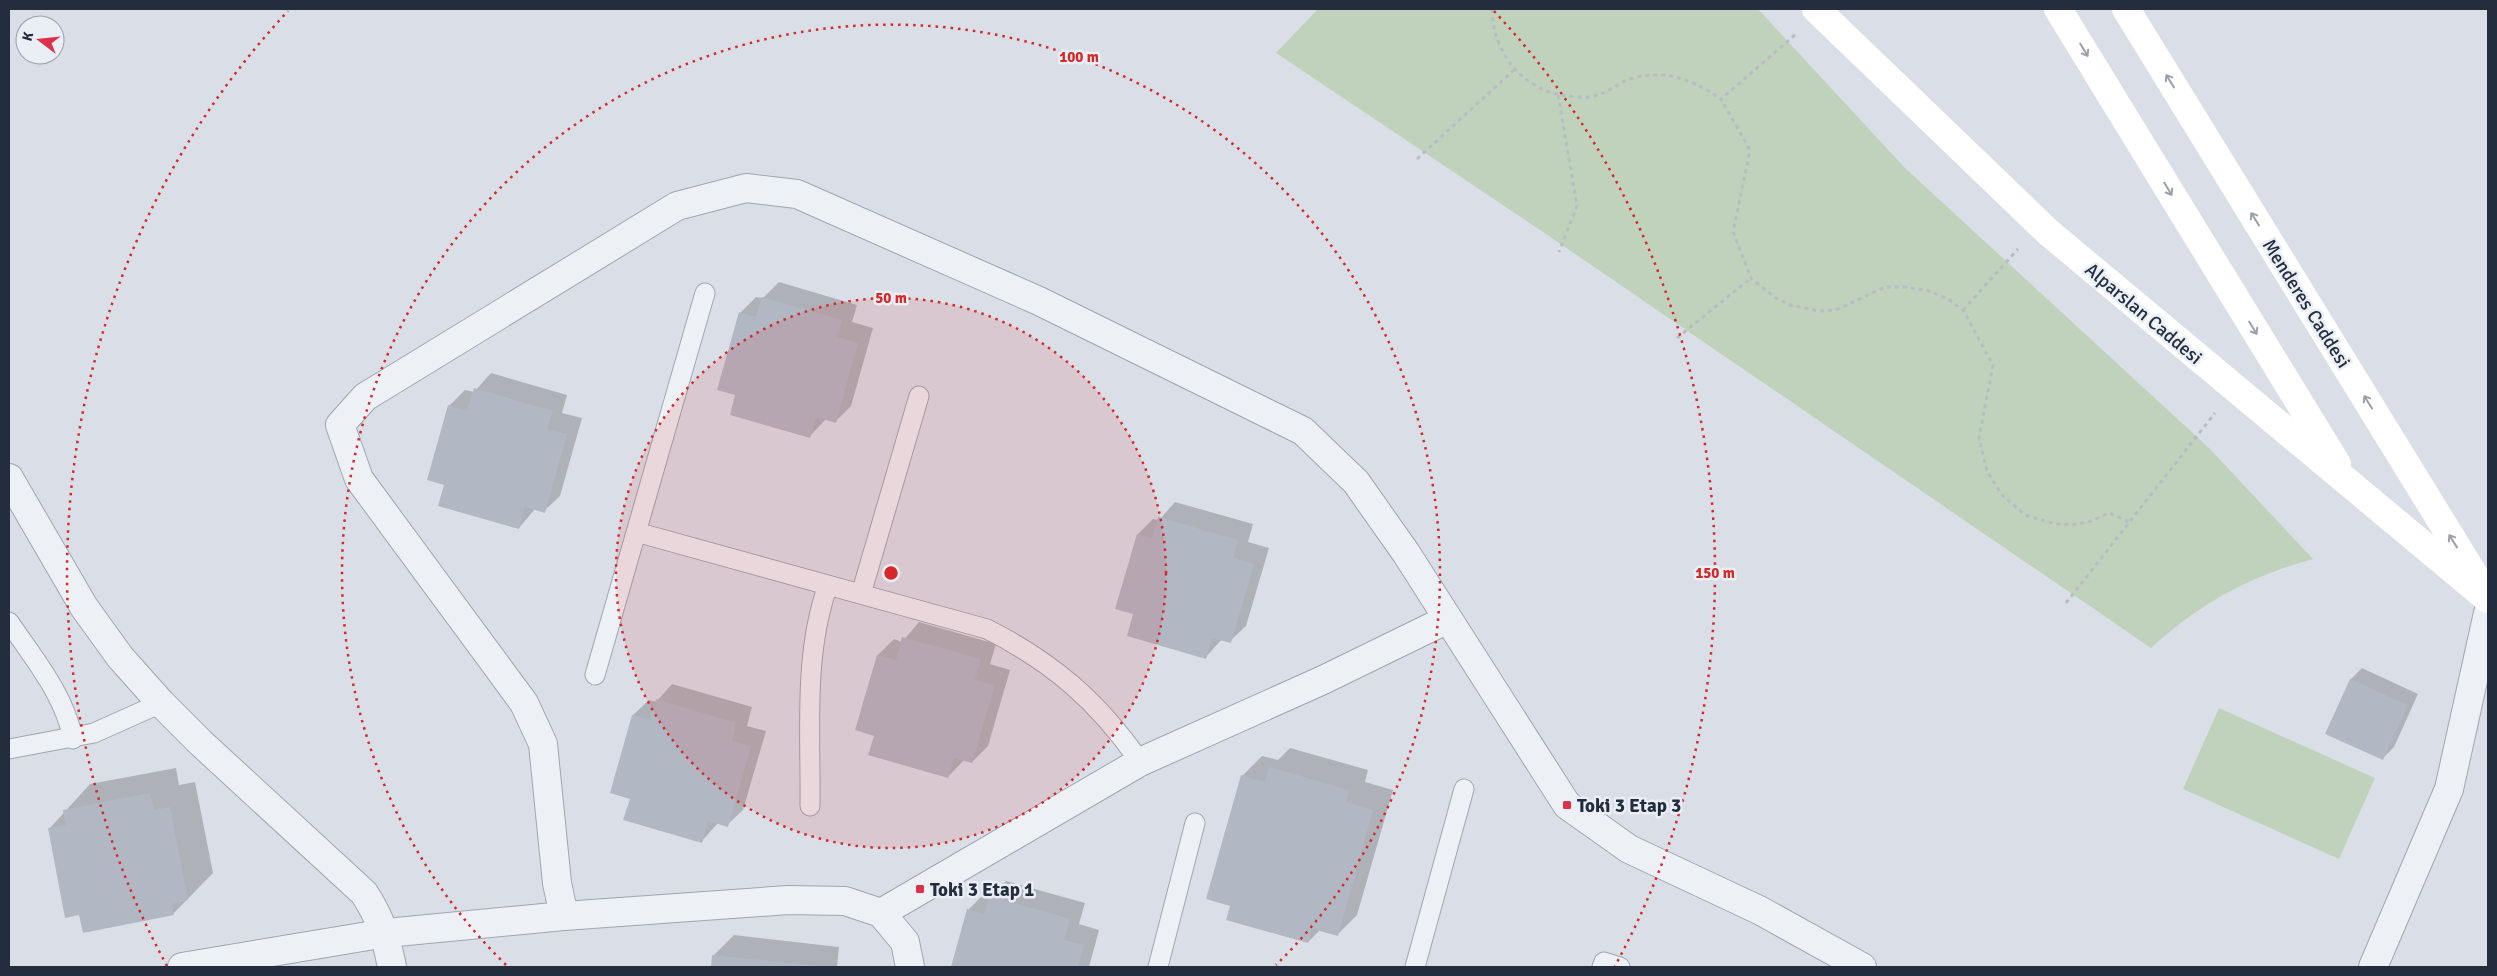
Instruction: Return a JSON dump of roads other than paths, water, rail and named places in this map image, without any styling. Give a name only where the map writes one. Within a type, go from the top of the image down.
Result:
[{"type":"main road","points":[[2058,9],[2348,482]]},
{"type":"main road","name":"Menderes Caddesi","points":[[2126,9],[2488,598]]},
{"type":"main road","name":"Alparslan Caddesi","points":[[1819,11],[2040,225],[2488,598]]},
{"type":"street","points":[[564,916],[557,883],[543,744],[524,704],[359,479],[340,425],[365,397],[677,206],[746,188],[797,194],[1039,301],[1303,431],[1356,482],[1406,553],[1567,805],[1629,849],[1760,910],[1862,967]]},
{"type":"street","points":[[9,478],[84,607],[120,656],[161,703],[201,743],[364,893],[377,913],[386,933],[392,967]]},
{"type":"street","points":[[2373,967],[2449,789],[2488,613]]},
{"type":"street","points":[[881,913],[1140,762],[1323,680],[1448,619]]},
{"type":"street","points":[[182,967],[386,933],[564,916],[788,900],[845,901],[881,913],[905,942],[910,967]]},
{"type":"lane","points":[[595,675],[706,293]]},
{"type":"lane","points":[[861,594],[918,396]]},
{"type":"lane","points":[[636,532],[987,629],[1020,646],[1051,666],[1080,690],[1122,736],[1140,762]]},
{"type":"lane","points":[[810,806],[812,666],[817,622],[828,585]]},
{"type":"lane","points":[[9,622],[57,695],[65,710],[72,739]]},
{"type":"lane","points":[[9,749],[72,739],[116,725],[161,703]]},
{"type":"lane","points":[[1415,967],[1464,789]]},
{"type":"lane","points":[[1158,967],[1195,823]]},
{"type":"lane","points":[[1602,967],[1604,962],[1620,967]]},
{"type":"place","name":"Toki 3 Etap 3","points":[[1567,805]]},
{"type":"place","name":"Toki 3 Etap 1","points":[[920,889]]}]
